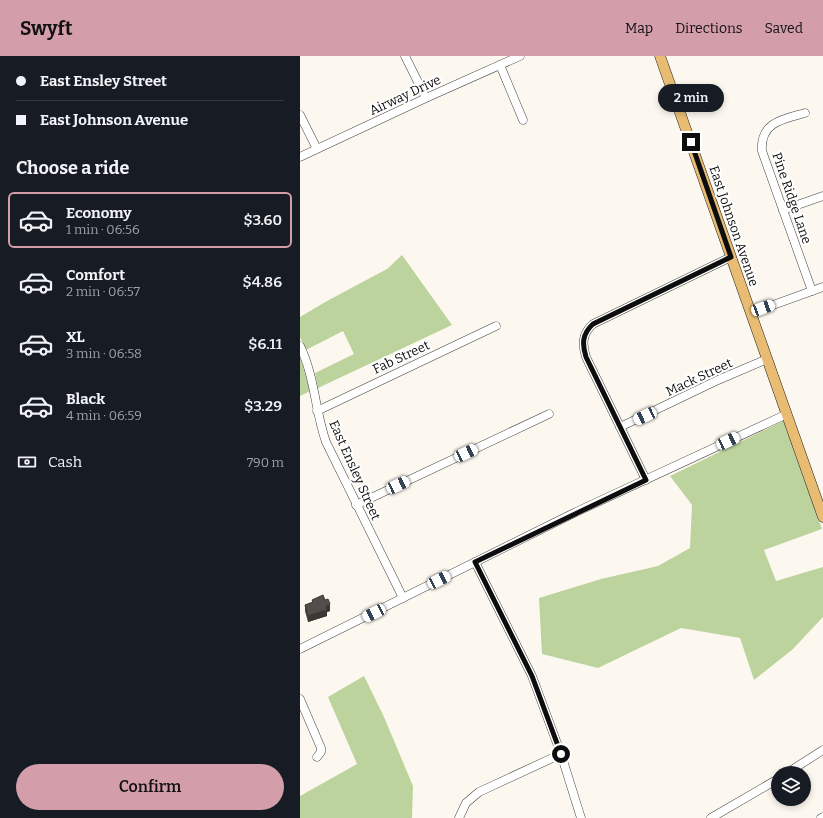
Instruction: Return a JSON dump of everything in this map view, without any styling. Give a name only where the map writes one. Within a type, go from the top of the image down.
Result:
[{"type":"main road","name":"East Johnson Avenue","points":[[660,56],[823,517]]},
{"type":"street","points":[[405,56],[426,98]]},
{"type":"street","name":"Airway Drive","points":[[300,157],[520,56]]},
{"type":"street","points":[[500,65],[523,120]]},
{"type":"street","name":"Pine Ridge Lane","points":[[805,113],[776,122],[766,130],[763,137],[762,151],[812,291]]},
{"type":"street","points":[[300,115],[317,149]]},
{"type":"street","points":[[783,210],[823,196]]},
{"type":"street","points":[[646,480],[586,357],[583,347],[584,336],[593,324],[731,257]]},
{"type":"street","points":[[751,313],[823,287]]},
{"type":"street","name":"Fab Street","points":[[317,411],[496,326]]},
{"type":"street","name":"East Ensley Street","points":[[300,346],[310,370],[317,411],[326,442],[403,598]]},
{"type":"street","name":"Mack Street","points":[[620,427],[767,359]]},
{"type":"street","points":[[356,504],[549,414]]},
{"type":"street","points":[[300,649],[475,562],[787,414]]},
{"type":"street","points":[[475,562],[532,676],[561,754],[581,818]]},
{"type":"street","points":[[300,699],[320,748],[321,752],[317,757]]},
{"type":"street","points":[[798,766],[823,750]]},
{"type":"street","points":[[459,818],[466,803],[479,792],[561,754]]},
{"type":"street","points":[[711,818],[771,783]]},
{"type":"green space","points":[[402,255],[452,325],[318,388],[315,373],[354,354],[343,331],[306,350],[300,337],[300,317],[387,269]]},
{"type":"green space","points":[[300,356],[310,391],[300,396]]},
{"type":"green space","points":[[785,420],[822,529],[764,550],[776,581],[823,567],[823,617],[793,649],[754,680],[740,638],[681,628],[598,668],[542,654],[539,598],[601,579],[658,566],[690,548],[692,505],[670,476]]},
{"type":"green space","points":[[364,676],[384,717],[413,786],[412,818],[300,818],[300,796],[357,764],[328,697]]},
{"type":"building","points":[[323,595],[325,600],[328,599],[330,604],[326,606],[327,610],[308,616],[305,605],[313,602],[312,600]]},
{"type":"route","points":[[561,754],[532,676],[475,562],[576,512],[646,480],[586,357],[583,347],[583,340],[587,330],[593,324],[731,257],[691,142]]}]
